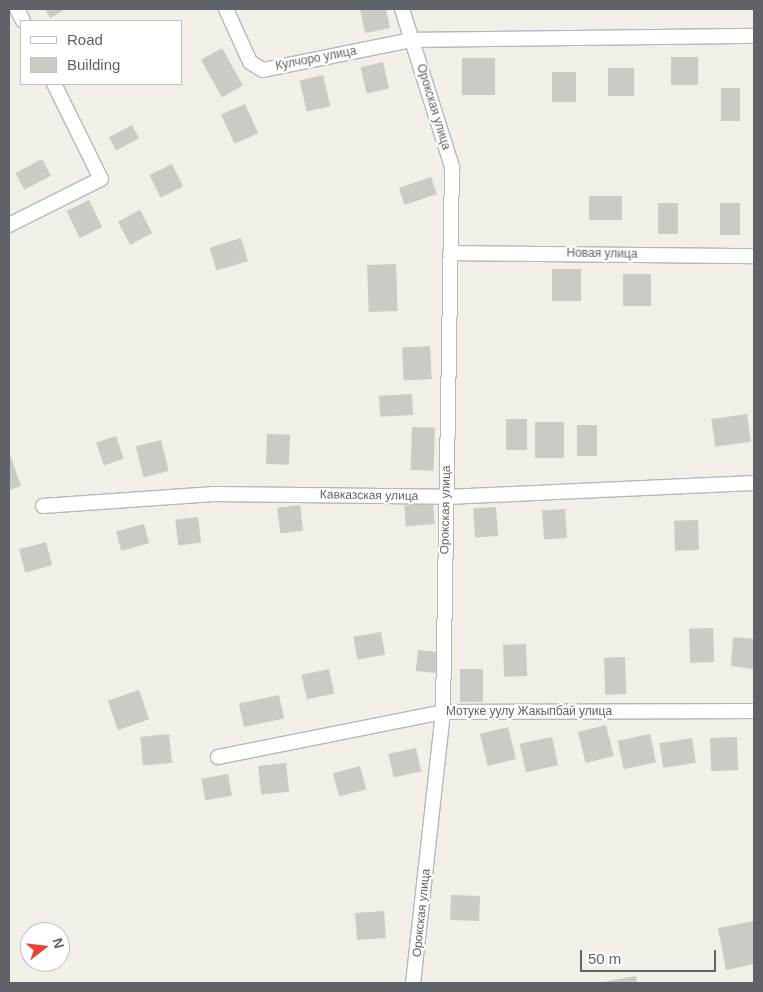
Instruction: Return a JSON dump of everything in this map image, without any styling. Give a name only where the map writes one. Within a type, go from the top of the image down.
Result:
[{"type":"street","name":"Кулчоро улица","points":[[226,9],[250,62],[263,70],[412,40]]},
{"type":"street","name":"Орокская улица","points":[[402,9],[452,167],[443,712],[412,983]]},
{"type":"street","points":[[412,40],[754,36]]},
{"type":"street","points":[[9,225],[101,179],[54,85]]},
{"type":"street","name":"Новая улица","points":[[450,253],[754,256]]},
{"type":"street","name":"Кавказская улица","points":[[43,506],[214,494],[446,497],[754,483]]},
{"type":"street","name":"Мотуке уулу Жакыпбай улица","points":[[218,757],[443,712],[754,710]]},
{"type":"building","points":[[45,9],[66,9],[50,18]]},
{"type":"building","points":[[360,9],[386,9],[390,28],[365,33]]},
{"type":"building","points":[[222,48],[243,86],[222,97],[201,60]]},
{"type":"building","points":[[671,57],[698,57],[698,85],[671,85]]},
{"type":"building","points":[[462,58],[495,58],[495,95],[462,95]]},
{"type":"building","points":[[383,62],[389,88],[367,93],[361,67]]},
{"type":"building","points":[[608,68],[634,68],[634,96],[608,96]]},
{"type":"building","points":[[552,72],[576,72],[576,102],[552,102]]},
{"type":"building","points":[[323,75],[330,106],[307,112],[300,80]]},
{"type":"building","points":[[721,88],[740,88],[740,121],[721,121]]},
{"type":"building","points":[[245,104],[258,133],[234,144],[221,115]]},
{"type":"building","points":[[132,125],[139,138],[116,150],[109,137]]},
{"type":"building","points":[[42,159],[51,176],[24,190],[16,173]]},
{"type":"building","points":[[172,164],[183,186],[160,197],[150,175]]},
{"type":"building","points":[[431,177],[437,194],[405,205],[399,188]]},
{"type":"building","points":[[589,196],[622,196],[622,220],[589,220]]},
{"type":"building","points":[[89,200],[102,227],[80,238],[67,211]]},
{"type":"building","points":[[658,203],[678,203],[678,234],[658,234]]},
{"type":"building","points":[[720,203],[740,203],[740,235],[720,235]]},
{"type":"building","points":[[140,210],[152,233],[130,245],[118,222]]},
{"type":"building","points":[[241,238],[248,261],[216,271],[209,248]]},
{"type":"building","points":[[396,264],[398,311],[369,312],[367,265]]},
{"type":"building","points":[[552,269],[581,269],[581,301],[552,301]]},
{"type":"building","points":[[623,274],[651,274],[651,306],[623,306]]},
{"type":"building","points":[[430,346],[432,379],[404,380],[402,347]]},
{"type":"building","points":[[412,394],[413,415],[380,417],[379,396]]},
{"type":"building","points":[[747,414],[751,442],[715,447],[711,419]]},
{"type":"building","points":[[506,419],[527,419],[527,450],[506,450]]},
{"type":"building","points":[[535,422],[564,422],[564,458],[535,458]]},
{"type":"building","points":[[577,425],[597,425],[597,456],[577,456]]},
{"type":"building","points":[[412,427],[435,428],[433,471],[410,470]]},
{"type":"building","points":[[267,434],[290,435],[289,465],[266,464]]},
{"type":"building","points":[[116,436],[124,459],[104,466],[96,443]]},
{"type":"building","points":[[161,440],[169,471],[144,477],[136,446]]},
{"type":"building","points":[[11,457],[21,486],[9,490],[9,458]]},
{"type":"building","points":[[433,503],[435,524],[406,526],[404,506]]},
{"type":"building","points":[[300,505],[303,531],[280,534],[277,508]]},
{"type":"building","points":[[496,507],[498,536],[475,538],[473,509]]},
{"type":"building","points":[[565,509],[567,538],[544,540],[542,511]]},
{"type":"building","points":[[198,517],[201,543],[178,546],[175,520]]},
{"type":"building","points":[[698,520],[699,550],[675,551],[674,521]]},
{"type":"building","points":[[144,524],[149,543],[121,551],[116,532]]},
{"type":"building","points":[[46,542],[52,565],[25,572],[19,549]]},
{"type":"building","points":[[713,628],[714,662],[690,663],[689,629]]},
{"type":"building","points":[[381,632],[385,655],[357,660],[353,637]]},
{"type":"building","points":[[733,637],[754,639],[754,669],[731,666]]},
{"type":"building","points":[[526,644],[527,676],[504,677],[503,645]]},
{"type":"building","points":[[418,650],[438,652],[436,673],[416,671]]},
{"type":"building","points":[[625,657],[626,694],[605,695],[604,658]]},
{"type":"building","points":[[329,669],[334,693],[307,699],[302,675]]},
{"type":"building","points":[[460,669],[483,669],[483,702],[460,702]]},
{"type":"building","points":[[139,690],[149,719],[118,730],[108,701]]},
{"type":"building","points":[[279,695],[284,718],[244,727],[239,704]]},
{"type":"building","points":[[606,725],[614,756],[586,763],[578,732]]},
{"type":"building","points":[[508,727],[516,759],[488,766],[480,734]]},
{"type":"building","points":[[169,734],[172,763],[143,766],[140,737]]},
{"type":"building","points":[[650,734],[656,762],[624,769],[618,741]]},
{"type":"building","points":[[552,737],[558,765],[526,772],[520,744]]},
{"type":"building","points":[[737,737],[738,770],[711,771],[710,738]]},
{"type":"building","points":[[692,738],[696,763],[663,768],[659,743]]},
{"type":"building","points":[[416,748],[421,771],[394,777],[389,754]]},
{"type":"building","points":[[286,763],[289,792],[261,795],[258,766]]},
{"type":"building","points":[[360,766],[366,789],[339,796],[333,773]]},
{"type":"building","points":[[228,774],[232,796],[205,800],[201,779]]},
{"type":"building","points":[[451,895],[480,896],[479,921],[450,920]]},
{"type":"building","points":[[384,911],[386,938],[357,940],[355,913]]},
{"type":"building","points":[[754,921],[754,964],[726,970],[718,928]]},
{"type":"building","points":[[636,976],[637,983],[603,983],[603,982]]}]
